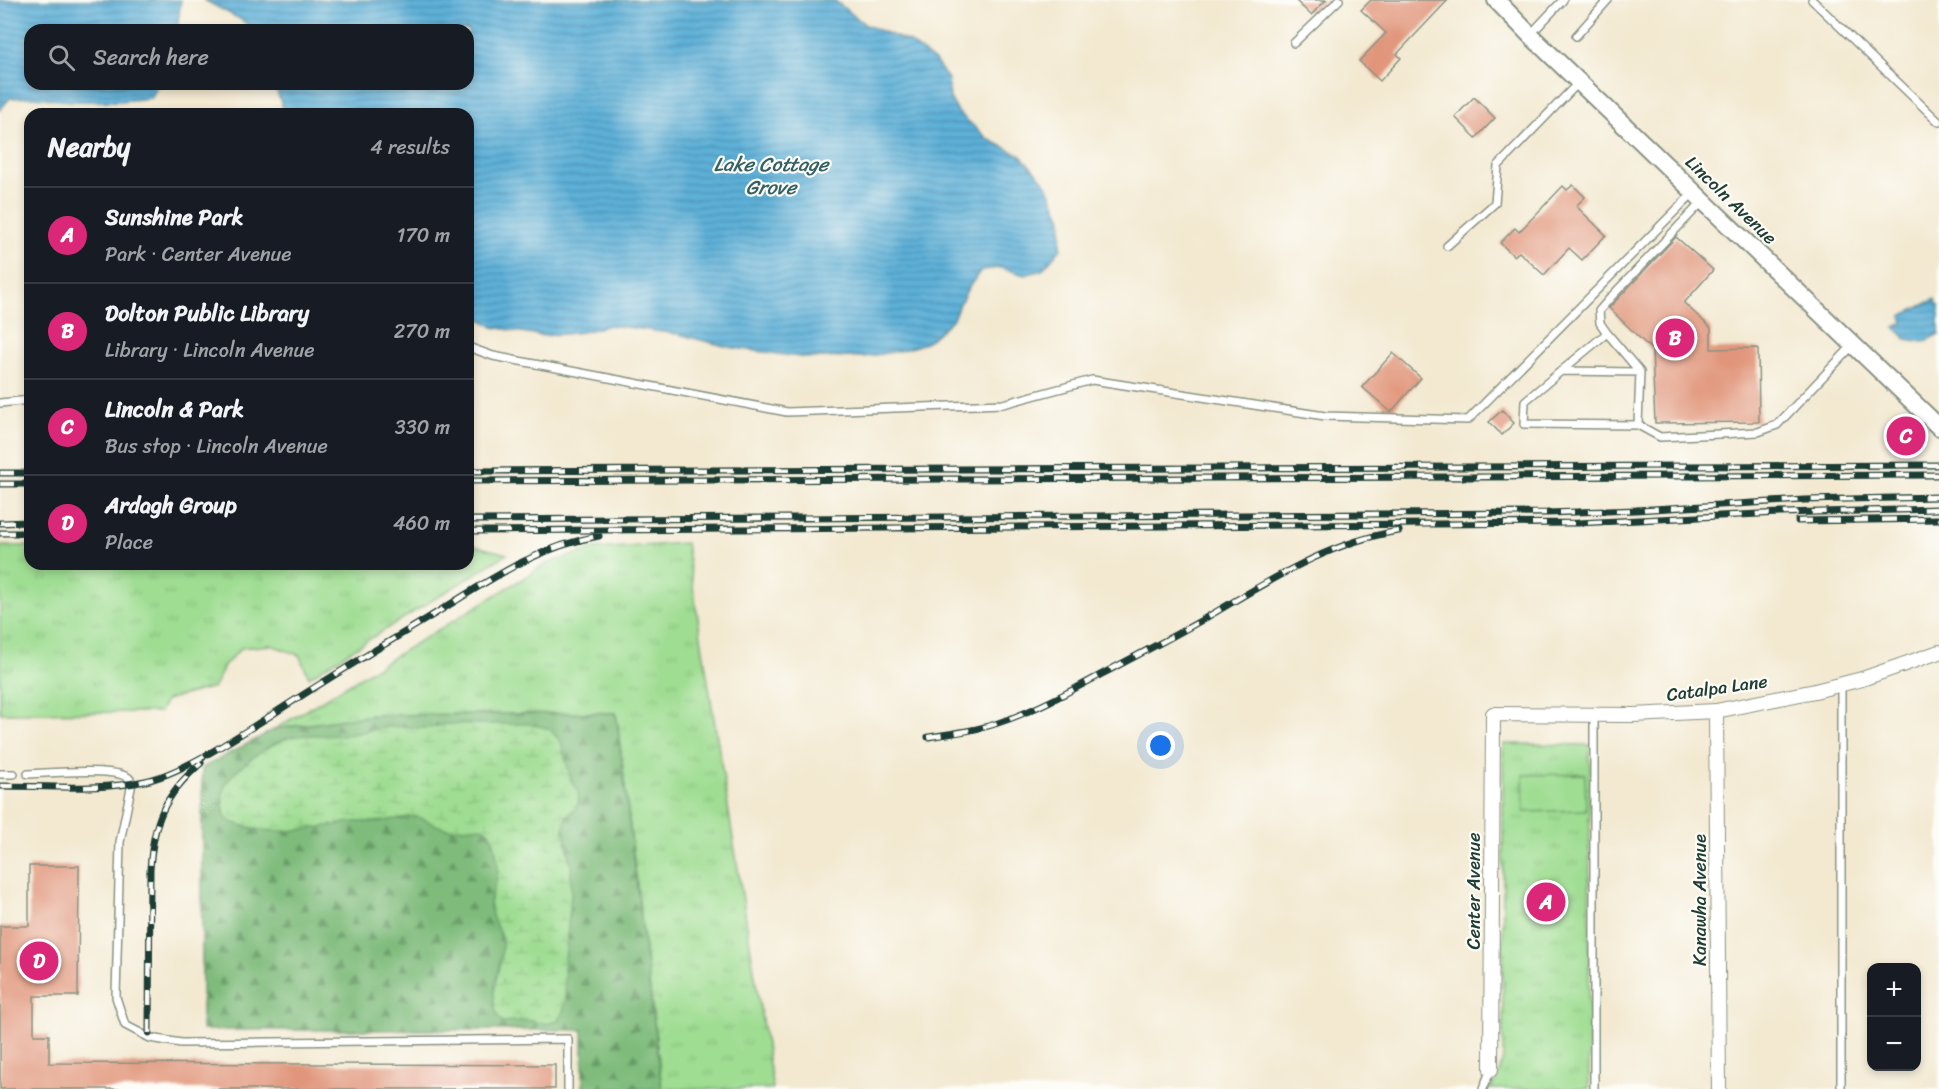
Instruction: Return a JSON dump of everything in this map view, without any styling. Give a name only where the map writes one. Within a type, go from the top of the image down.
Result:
[{"type":"street","name":"Lincoln Avenue","points":[[1496,0],[1939,427]]},
{"type":"street","name":"Catalpa Lane","points":[[1494,714],[1672,714],[1716,711],[1841,684],[1939,652]]},
{"type":"street","name":"Kanawha Avenue","points":[[1716,711],[1719,1089]]},
{"type":"street","name":"Center Avenue","points":[[1491,1069],[1494,714]]},
{"type":"lane","points":[[1294,43],[1339,0]]},
{"type":"lane","points":[[1530,35],[1563,0]]},
{"type":"lane","points":[[1576,36],[1608,0]]},
{"type":"lane","points":[[1812,0],[1939,122]]},
{"type":"lane","points":[[1447,246],[1495,203],[1498,166],[1579,82]]},
{"type":"lane","points":[[1638,425],[1641,372],[1600,323],[1599,312],[1699,197]]},
{"type":"lane","points":[[474,349],[494,356],[788,412],[1003,404],[1092,380],[1325,416],[1468,420],[1699,197]]},
{"type":"lane","points":[[1607,333],[1525,401],[1524,424],[1638,425],[1660,437],[1758,432],[1777,425],[1853,345]]},
{"type":"lane","points":[[1561,371],[1641,372]]},
{"type":"lane","points":[[0,403],[24,401]]},
{"type":"lane","points":[[1841,684],[1841,1089]]},
{"type":"lane","points":[[1594,715],[1594,1089]]},
{"type":"lane","points":[[28,774],[107,772],[124,775],[132,783],[120,842],[116,997],[125,1025],[150,1038],[181,1043],[568,1040],[568,1089]]},
{"type":"lane","points":[[0,774],[14,774]]},
{"type":"lane","points":[[1483,1089],[1491,1069]]},
{"type":"green space","points":[[686,543],[773,1089],[662,1089],[616,713],[373,715],[275,729],[548,563],[594,549]]},
{"type":"green space","points":[[0,546],[24,546],[24,570],[474,570],[474,546],[507,554],[309,677],[299,655],[271,645],[241,648],[225,665],[214,687],[166,700],[160,712],[0,713]]},
{"type":"green space","points":[[616,713],[662,1089],[583,1089],[583,1030],[202,1030],[202,768],[275,729],[373,715]]},
{"type":"green space","points":[[447,724],[530,724],[550,729],[561,742],[571,780],[578,791],[579,801],[575,809],[566,816],[564,829],[571,867],[571,896],[564,970],[566,1001],[558,1020],[547,1024],[526,1020],[502,1022],[494,1005],[502,942],[490,905],[498,870],[496,850],[488,831],[476,827],[447,828],[423,819],[406,817],[379,822],[351,822],[289,831],[273,831],[243,826],[227,820],[225,816],[223,793],[230,778],[253,757],[281,741],[301,735],[342,735],[392,726],[427,728]]},
{"type":"green space","points":[[1503,744],[1590,745],[1589,1089],[1490,1089],[1496,1081],[1503,1059]]},
{"type":"green space","points":[[1585,774],[1586,810],[1524,812],[1523,775]]},
{"type":"water","points":[[0,0],[181,0],[178,24],[24,24],[24,90],[155,90],[151,98],[121,101],[71,101],[34,97],[10,98],[0,110]]},
{"type":"water","name":"Lake Cottage Grove","points":[[204,0],[834,0],[866,25],[909,42],[935,61],[948,79],[950,98],[958,112],[988,139],[1020,155],[1046,183],[1062,219],[1061,248],[1042,270],[1025,275],[1001,268],[981,270],[967,290],[952,320],[926,343],[864,357],[807,358],[728,347],[678,334],[610,325],[582,332],[544,336],[493,327],[474,315],[474,108],[283,108],[276,90],[474,90],[474,24],[247,24]]},
{"type":"water","points":[[1935,299],[1939,305],[1939,334],[1924,342],[1906,339],[1895,327],[1903,323],[1901,316]]},
{"type":"building","points":[[1295,0],[1326,0],[1311,15]]},
{"type":"building","points":[[1371,0],[1448,0],[1397,54],[1401,58],[1380,81],[1359,61],[1386,33],[1361,10]]},
{"type":"building","points":[[1474,97],[1495,118],[1476,138],[1455,117]]},
{"type":"building","points":[[1573,185],[1585,197],[1576,206],[1606,235],[1582,260],[1569,248],[1544,275],[1519,252],[1514,256],[1500,243],[1515,228],[1519,232],[1563,186],[1567,190]]},
{"type":"building","points":[[1676,237],[1713,270],[1684,303],[1711,328],[1711,349],[1758,348],[1759,422],[1655,423],[1652,350],[1609,308]]},
{"type":"building","points":[[1393,353],[1421,378],[1391,412],[1362,387]]},
{"type":"building","points":[[1502,410],[1514,423],[1502,435],[1489,422]]},
{"type":"building","points":[[29,866],[79,866],[78,996],[34,996],[34,1035],[49,1035],[49,1063],[555,1065],[555,1089],[0,1089],[0,926],[29,926]]},
{"type":"railway","points":[[474,471],[1939,465]]},
{"type":"railway","points":[[0,473],[24,473]]},
{"type":"railway","points":[[474,481],[1939,475]]},
{"type":"railway","points":[[0,484],[24,484]]},
{"type":"railway","points":[[474,520],[1547,513],[1804,500],[1939,497]]},
{"type":"railway","points":[[474,531],[1578,523],[1780,513],[1939,509]]},
{"type":"railway","points":[[1798,521],[1939,519]]},
{"type":"railway","points":[[0,523],[24,522]]},
{"type":"railway","points":[[928,737],[987,726],[1036,708],[1172,637],[1303,563],[1350,543],[1399,531]]},
{"type":"railway","points":[[0,533],[24,533]]},
{"type":"railway","points":[[0,786],[110,786],[160,777],[226,744],[510,568],[575,541],[599,536]]},
{"type":"railway","points":[[149,1033],[150,870],[154,838],[169,798],[201,763]]},
{"type":"place","name":"Dolton Public Library","points":[[1675,338]]},
{"type":"place","name":"Lincoln & Park","points":[[1906,436]]},
{"type":"place","name":"Sunshine Park","points":[[1546,902]]},
{"type":"place","name":"Ardagh Group","points":[[39,961]]}]
